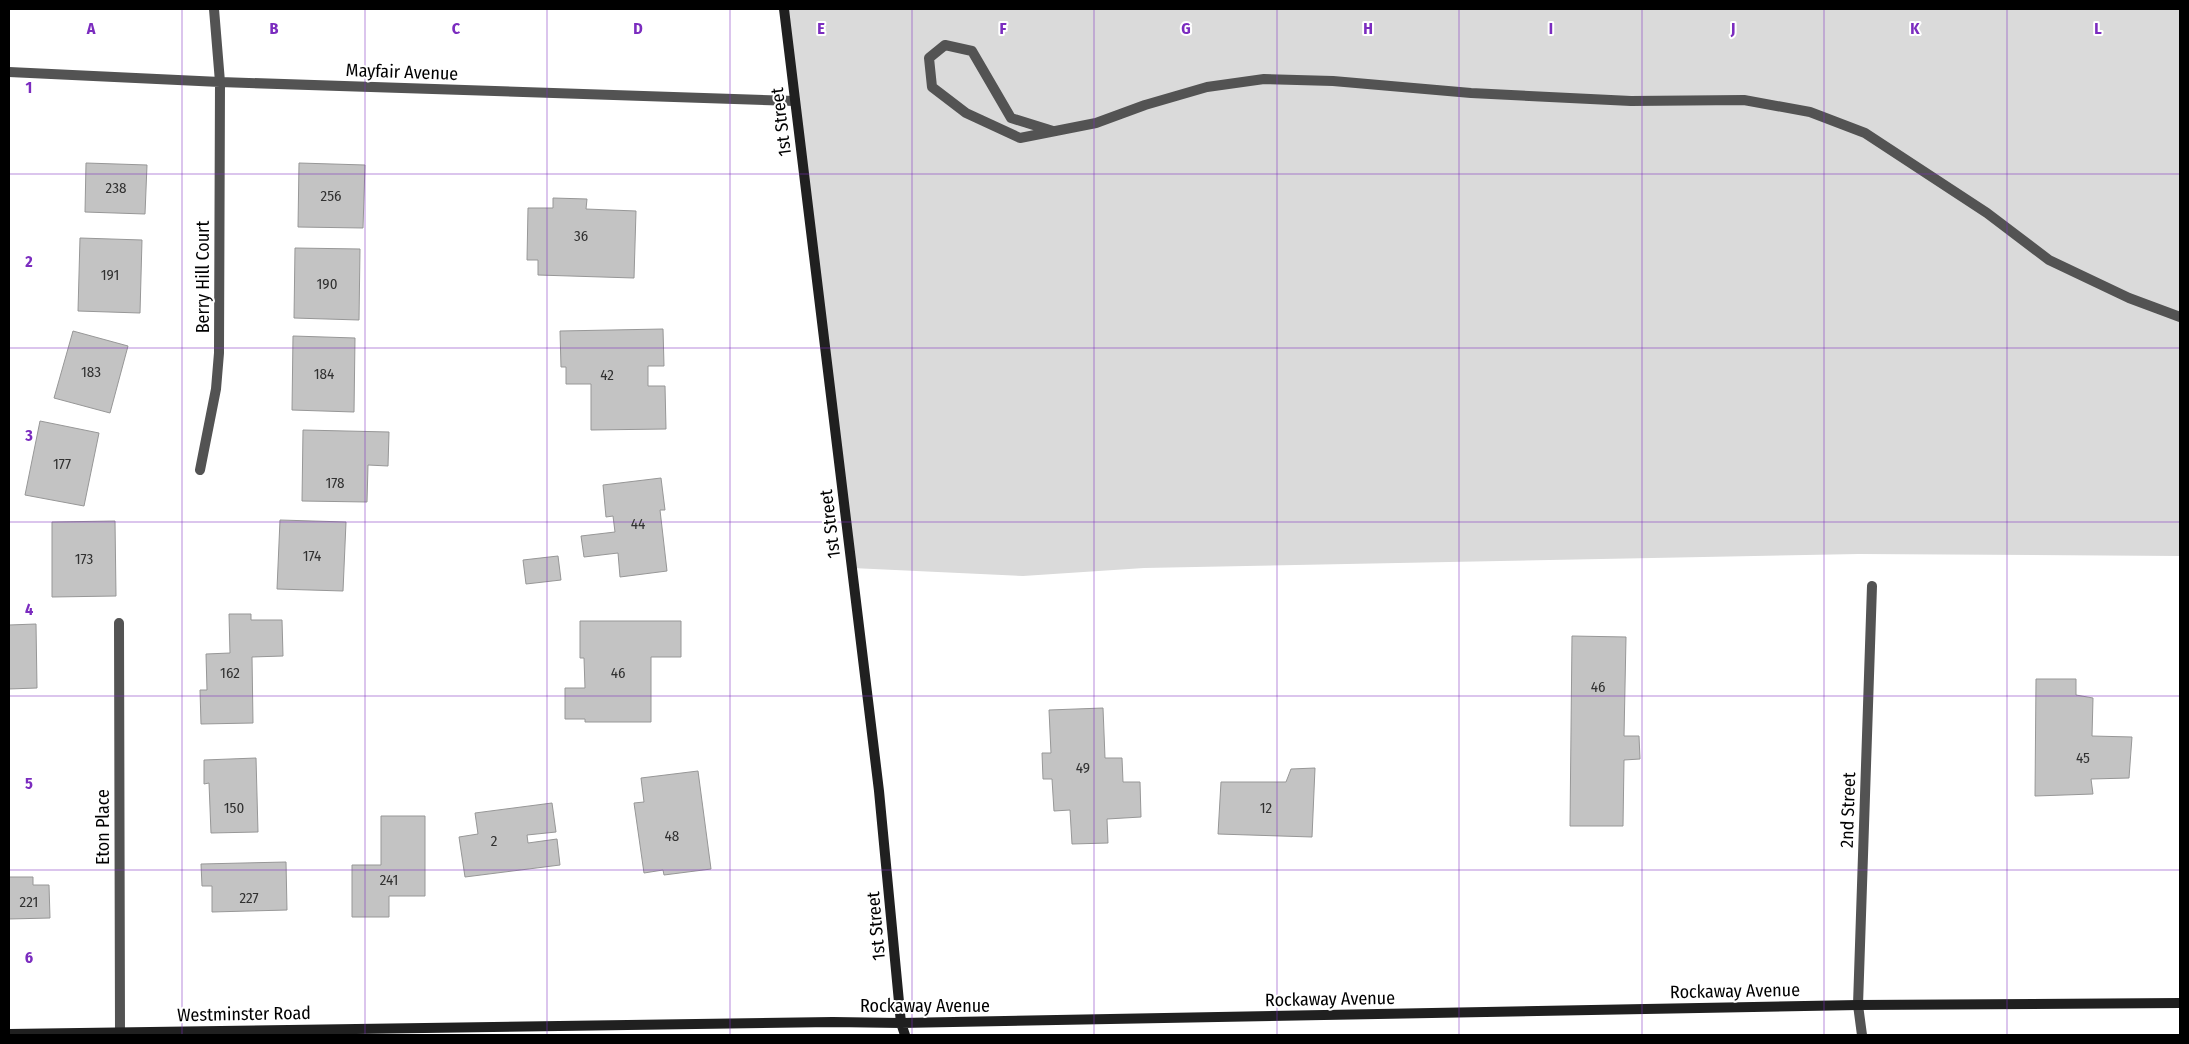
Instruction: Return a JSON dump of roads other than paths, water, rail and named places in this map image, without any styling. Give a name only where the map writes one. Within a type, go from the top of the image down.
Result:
[{"type":"main road","name":"1st Street","points":[[784,9],[879,790],[902,1024],[905,1035]]},
{"type":"main road","name":"Rockaway Avenue","points":[[480,1027],[833,1022],[902,1024],[1858,1005],[2180,1003]]},
{"type":"main road","name":"Westminster Road","points":[[9,1034],[480,1027]]},
{"type":"street","name":"Berry Hill Court","points":[[200,470],[216,389],[220,353],[220,82],[214,9]]},
{"type":"street","points":[[1053,131],[1011,118],[972,50],[946,46],[929,58],[932,88],[966,113],[1020,138],[1096,123],[1144,105],[1207,87],[1264,79],[1334,81],[1471,93],[1622,100],[1744,100],[1810,112],[1865,133],[1987,213],[2049,260],[2129,298],[2180,317]]},
{"type":"street","name":"Mayfair Avenue","points":[[9,72],[220,82],[795,101]]},
{"type":"street","name":"2nd Street","points":[[1862,1035],[1858,1005],[1872,586]]},
{"type":"street","name":"Eton Place","points":[[119,622],[120,1032]]}]
